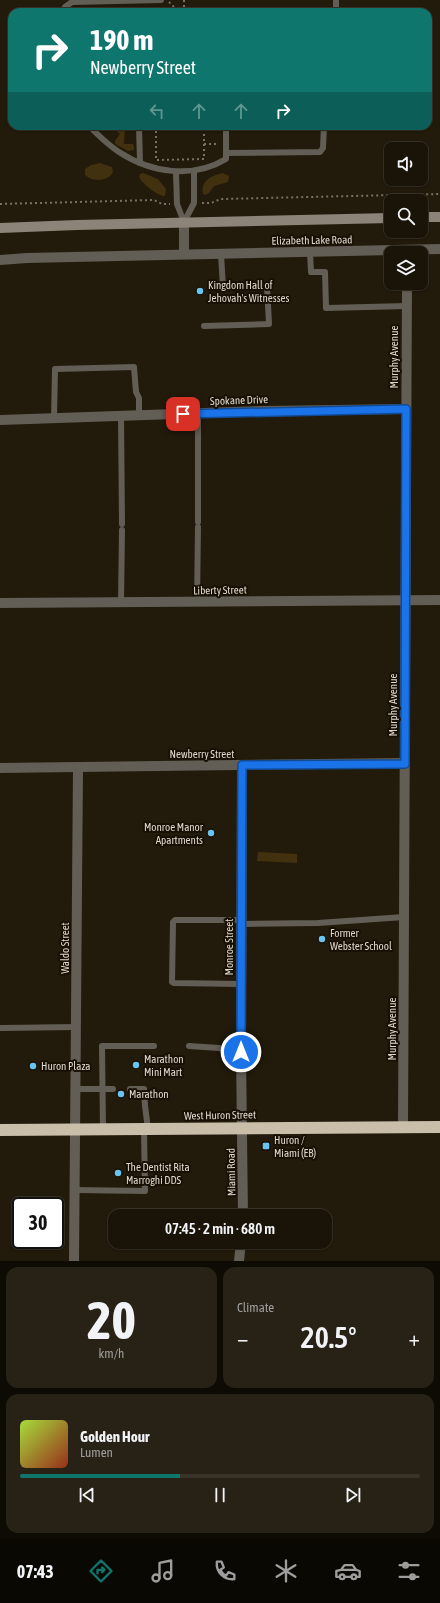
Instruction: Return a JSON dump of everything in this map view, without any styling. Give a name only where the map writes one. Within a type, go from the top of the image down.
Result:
[{"type":"highway","name":"West Huron Street","points":[[0,1130],[440,1127]]},
{"type":"main road","points":[[428,217],[440,217]]},
{"type":"main road","name":"Elizabeth Lake Road","points":[[0,228],[184,222],[384,218]]},
{"type":"street","points":[[184,222],[184,254]]},
{"type":"street","name":"Elizabeth Lake Road","points":[[428,250],[440,249]]},
{"type":"street","name":"Elizabeth Lake Road","points":[[0,260],[184,254],[384,251]]},
{"type":"street","name":"Murphy Avenue","points":[[403,1127],[407,290]]},
{"type":"street","name":"Spokane Drive","points":[[0,420],[406,409]]},
{"type":"street","name":"Liberty Street","points":[[0,603],[440,600]]},
{"type":"street","name":"Newberry Street","points":[[0,768],[405,764]]},
{"type":"street","name":"Monroe Street","points":[[241,1128],[242,765]]},
{"type":"street","name":"Waldo Street","points":[[74,1261],[78,767]]},
{"type":"street","name":"Miami Road","points":[[241,1128],[243,1209]]},
{"type":"street","points":[[239,1261],[241,1249]]},
{"type":"lane","points":[[65,8],[72,1],[161,0]]},
{"type":"lane","points":[[93,130],[115,150],[140,163],[160,170],[176,172],[209,168],[226,159],[226,130]]},
{"type":"lane","points":[[140,130],[140,163]]},
{"type":"lane","points":[[226,153],[320,152],[324,148],[324,130]]},
{"type":"lane","points":[[184,222],[194,203],[194,171]]},
{"type":"lane","points":[[176,172],[176,204],[184,222]]},
{"type":"lane","points":[[310,252],[311,272],[325,272],[326,308],[406,306]]},
{"type":"lane","points":[[204,326],[269,324],[267,286],[223,287],[221,254]]},
{"type":"lane","points":[[54,419],[55,369],[134,367],[136,392],[139,398],[139,416]]},
{"type":"lane","points":[[197,602],[198,414]]},
{"type":"lane","points":[[121,416],[121,603]]},
{"type":"lane","points":[[241,984],[172,982],[173,922],[175,920],[194,919],[241,922],[318,923],[404,917]]},
{"type":"lane","points":[[1,1028],[77,1027]]},
{"type":"lane","points":[[103,1129],[102,1046],[154,1046]]},
{"type":"lane","points":[[189,1046],[219,1048],[241,1052]]},
{"type":"lane","points":[[76,1089],[113,1089]]},
{"type":"lane","points":[[75,1190],[145,1191],[146,1129],[144,1089],[130,1089]]},
{"type":"path","points":[[170,3],[175,8]]},
{"type":"path","points":[[156,130],[156,160],[204,159],[203,130]]},
{"type":"path","points":[[204,144],[212,144]]},
{"type":"path","points":[[194,203],[211,203],[221,198],[440,194]]},
{"type":"path","points":[[0,204],[154,200],[162,204],[176,204]]},
{"type":"shaded area","points":[[116,130],[125,130],[124,144],[133,144],[134,150],[128,151],[115,144],[115,141],[120,134]]},
{"type":"shaded area","points":[[100,163],[112,167],[113,172],[108,178],[96,180],[85,175],[85,169],[91,165]]},
{"type":"shaded area","points":[[143,173],[158,179],[166,189],[165,196],[155,192],[143,183],[139,177],[140,174]]},
{"type":"shaded area","points":[[223,173],[229,176],[228,182],[214,186],[209,193],[205,195],[203,194],[203,185],[205,182],[215,175]]},
{"type":"shaded area","points":[[258,852],[297,854],[297,863],[257,861]]},
{"type":"place","name":"Kingdom Hall of Jehovah's Witnesses","points":[[200,291]]},
{"type":"place","name":"Monroe Manor Apartments","points":[[211,833]]},
{"type":"place","name":"Former Webster School","points":[[322,939]]},
{"type":"place","name":"Marathon Mini Mart","points":[[136,1065]]},
{"type":"place","name":"Huron Plaza","points":[[33,1066]]},
{"type":"place","name":"Marathon","points":[[121,1094]]},
{"type":"place","name":"Huron / Miami (EB)","points":[[266,1146]]},
{"type":"place","name":"The Dentist Rita Marroghi DDS","points":[[118,1173]]},
{"type":"route","points":[[183,414],[406,409],[405,764],[242,765],[241,1052]]}]
